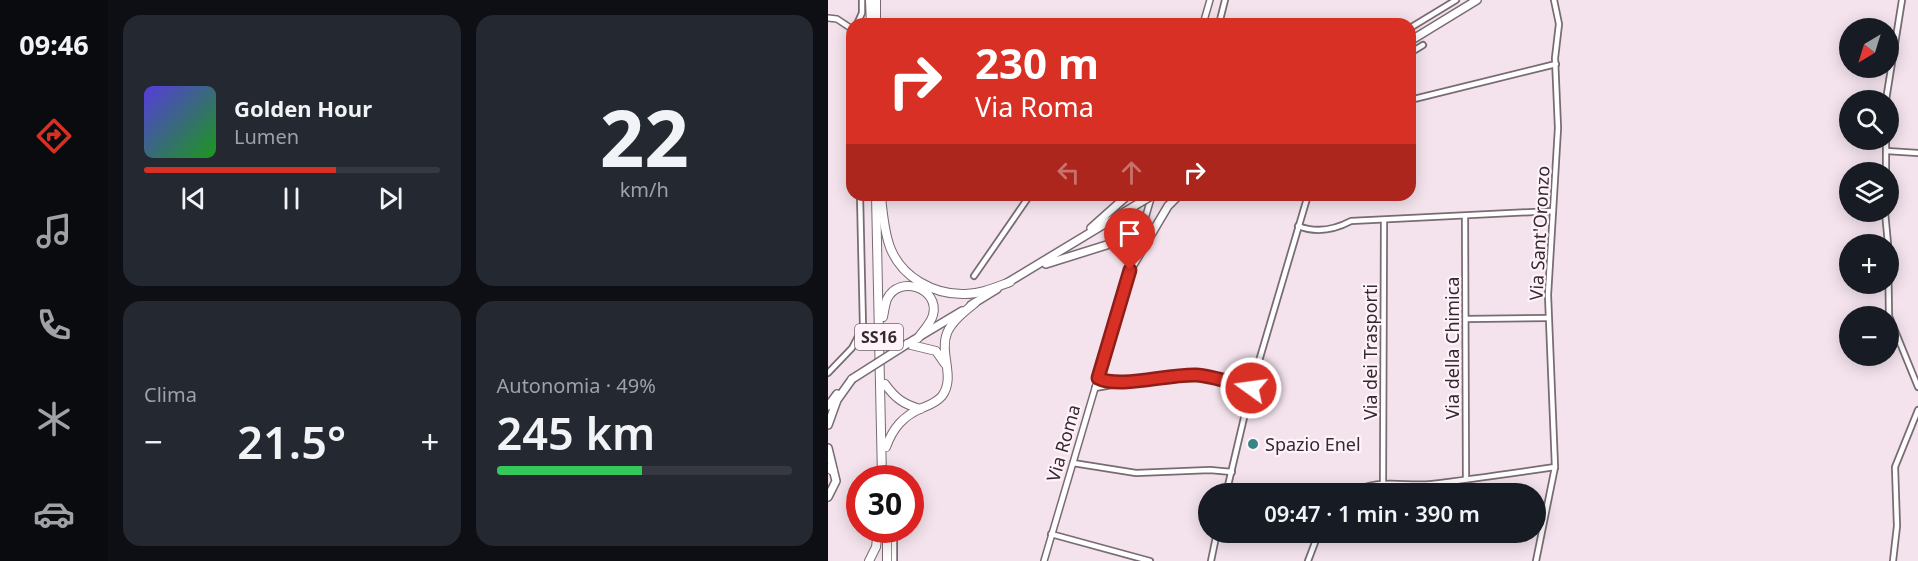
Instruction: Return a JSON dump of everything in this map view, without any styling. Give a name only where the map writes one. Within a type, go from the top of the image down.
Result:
[{"type":"highway","points":[[870,0],[871,18]]},
{"type":"highway","points":[[876,0],[876,18]]},
{"type":"highway","name":"SS16","points":[[879,201],[885,384],[884,465]]},
{"type":"highway","name":"SS16","points":[[879,201],[883,465]]},
{"type":"highway","points":[[880,201],[885,232],[891,250],[900,265],[924,285],[951,294],[967,294],[1010,282]]},
{"type":"highway","points":[[883,317],[888,298],[894,291],[901,286],[911,285],[922,289],[930,296],[934,306],[933,316],[918,338]]},
{"type":"highway","points":[[886,447],[895,428],[904,417],[942,396],[946,386],[947,368],[944,348],[947,333],[956,320],[975,303]]},
{"type":"highway","points":[[907,344],[936,351],[947,368]]},
{"type":"highway","points":[[885,384],[895,398],[906,405],[920,409]]},
{"type":"highway","points":[[869,561],[877,543]]},
{"type":"highway","points":[[883,543],[885,561]]},
{"type":"main road","points":[[1416,37],[1477,0]]},
{"type":"main road","points":[[1060,251],[1121,201]]},
{"type":"main road","points":[[828,406],[852,379],[1143,201]]},
{"type":"main road","points":[[1130,270],[1173,201]]},
{"type":"main road","points":[[1030,270],[1118,242],[1141,231]]},
{"type":"main road","points":[[1118,242],[1128,247],[1130,270]]},
{"type":"main road","points":[[828,425],[837,400],[852,379]]},
{"type":"main road","points":[[828,448],[831,470],[836,481],[828,497]]},
{"type":"street","points":[[860,18],[862,0]]},
{"type":"street","points":[[1205,18],[1210,0]]},
{"type":"street","points":[[1220,18],[1225,0]]},
{"type":"street","points":[[1416,24],[1456,0]]},
{"type":"street","name":"Via Sant'Oronzo","points":[[1536,561],[1555,468],[1548,318],[1558,128],[1556,64],[1559,24],[1554,0]]},
{"type":"street","points":[[1888,90],[1902,0]]},
{"type":"street","points":[[828,18],[837,19],[846,25]]},
{"type":"street","points":[[1416,49],[1423,45]]},
{"type":"street","points":[[1416,99],[1556,64]]},
{"type":"street","points":[[1886,162],[1887,151],[1918,153]]},
{"type":"street","points":[[828,374],[852,348],[863,327],[860,201]]},
{"type":"street","points":[[974,276],[1026,201]]},
{"type":"street","name":"Via Roma","points":[[1044,561],[1150,201]]},
{"type":"street","points":[[1229,483],[1251,388],[1306,201]]},
{"type":"street","points":[[1298,226],[1306,229],[1334,229],[1351,221],[1553,211]]},
{"type":"street","name":"Via della Chimica","points":[[1465,216],[1466,479]]},
{"type":"street","name":"Via dei Trasporti","points":[[1383,483],[1384,220]]},
{"type":"street","points":[[1889,294],[1889,316],[1918,387]]},
{"type":"street","points":[[1466,319],[1548,318]]},
{"type":"street","points":[[1095,388],[1169,375],[1199,375],[1251,388]]},
{"type":"street","points":[[1098,378],[1117,384]]},
{"type":"street","points":[[1893,561],[1898,526],[1895,467],[1918,410]]},
{"type":"street","points":[[1073,463],[1136,473],[1210,470],[1232,472]]},
{"type":"street","points":[[1436,483],[1555,468]]},
{"type":"street","points":[[1052,534],[1150,561]]},
{"type":"street","points":[[894,543],[894,561]]},
{"type":"street","points":[[1210,561],[1214,543]]},
{"type":"street","points":[[1308,561],[1314,543]]},
{"type":"place","name":"Spazio Enel","points":[[1253,444]]},
{"type":"route","points":[[1130,270],[1098,378],[1117,384],[1169,375],[1199,375],[1251,388]]}]
